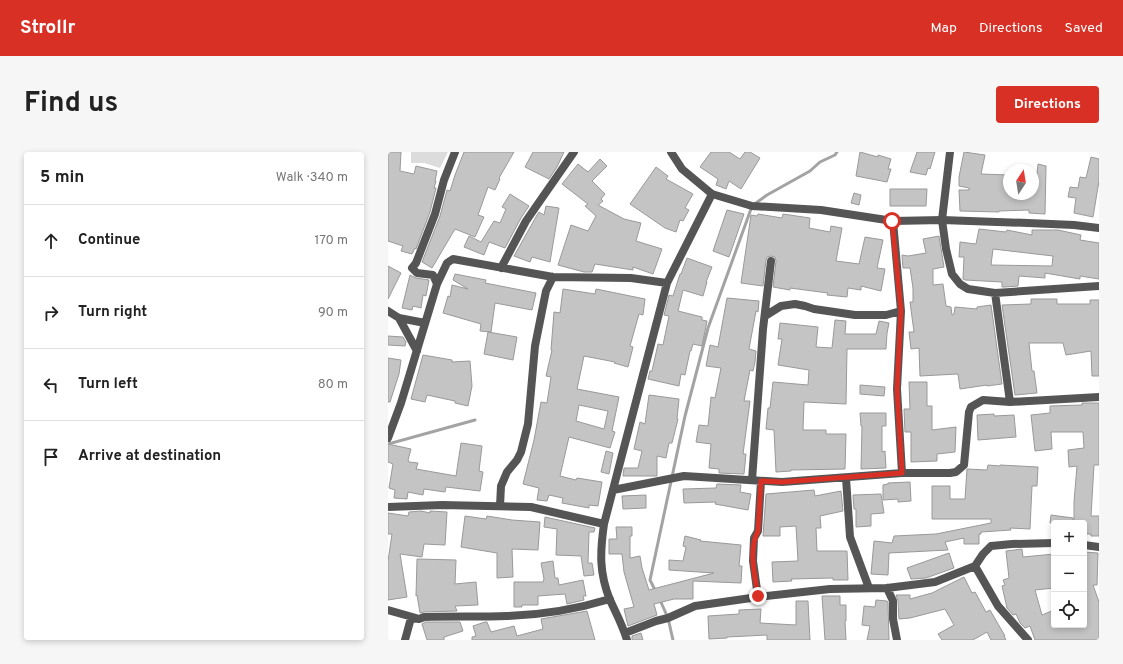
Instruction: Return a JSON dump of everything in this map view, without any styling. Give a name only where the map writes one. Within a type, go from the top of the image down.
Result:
[{"type":"street","points":[[437,284],[433,275],[417,273],[412,268],[416,264],[435,214],[444,180],[455,152]]},
{"type":"street","points":[[502,268],[526,221],[574,152]]},
{"type":"street","points":[[671,152],[682,169],[712,194],[752,206],[821,210],[892,221],[942,220],[1074,225],[1099,228]]},
{"type":"street","points":[[950,152],[942,220],[946,249],[952,274],[960,284],[968,289],[995,293],[1099,286]]},
{"type":"street","points":[[712,194],[667,282],[604,524],[601,546],[601,572],[610,599],[626,636],[656,621],[668,618],[695,606],[758,596],[830,589],[888,588],[935,582],[975,566],[983,554],[991,546],[1012,544],[1051,544]]},
{"type":"street","points":[[892,221],[901,310],[897,389],[902,473]]},
{"type":"street","points":[[388,438],[417,351],[437,284],[447,263],[453,259],[553,277],[631,278],[667,282]]},
{"type":"street","points":[[758,596],[754,561],[754,538],[758,531],[756,481],[765,316],[771,261]]},
{"type":"street","points":[[500,506],[501,486],[506,472],[517,460],[521,452],[528,424],[535,346],[546,291],[553,277]]},
{"type":"street","points":[[995,293],[1010,402]]},
{"type":"street","points":[[765,316],[781,306],[794,304],[814,309],[855,315],[886,315],[901,310]]},
{"type":"street","points":[[388,312],[399,318],[425,323]]},
{"type":"street","points":[[399,318],[417,351]]},
{"type":"street","points":[[613,490],[684,476],[782,482],[902,473],[956,472],[964,465],[969,412],[971,407],[983,400],[1010,402],[1099,397]]},
{"type":"street","points":[[846,478],[850,537],[869,588]]},
{"type":"street","points":[[388,507],[531,507],[604,524]]},
{"type":"street","points":[[1087,545],[1099,547]]},
{"type":"street","points":[[975,566],[998,606],[1028,640]]},
{"type":"street","points":[[888,588],[893,601],[897,640]]},
{"type":"street","points":[[405,640],[411,618],[418,619],[439,616],[507,616],[583,607],[610,599]]},
{"type":"street","points":[[388,610],[418,619]]},
{"type":"shaded area","points":[[411,152],[448,152],[440,168],[424,163],[411,163]]},
{"type":"building","points":[[388,152],[401,152],[400,171],[414,174],[416,166],[437,171],[434,188],[436,188],[430,212],[416,249],[415,248],[412,254],[401,251],[403,246],[388,241]]},
{"type":"building","points":[[464,152],[514,152],[499,178],[500,179],[495,190],[488,187],[478,215],[484,217],[475,237],[455,229],[432,268],[422,262],[440,216],[447,190],[450,191]]},
{"type":"building","points":[[533,152],[564,152],[549,179],[525,167]]},
{"type":"building","points":[[711,152],[729,152],[740,159],[745,152],[750,152],[760,158],[741,189],[729,181],[726,189],[716,185],[718,179],[700,167]]},
{"type":"building","points":[[860,152],[891,159],[888,169],[891,169],[887,182],[856,176]]},
{"type":"building","points":[[917,152],[935,152],[930,169],[928,168],[926,175],[910,172]]},
{"type":"building","points":[[964,152],[985,155],[981,174],[1003,175],[1003,200],[1039,200],[1039,164],[1046,166],[1045,214],[1029,213],[1029,210],[999,212],[960,211],[959,190],[969,190],[969,188],[959,186],[959,177]]},
{"type":"building","points":[[1091,157],[1099,159],[1099,181],[1093,217],[1074,213],[1076,198],[1068,197],[1070,187],[1078,188],[1080,177],[1086,178]]},
{"type":"building","points":[[600,159],[607,166],[592,181],[605,194],[601,199],[603,201],[598,205],[624,219],[641,223],[636,241],[662,249],[653,274],[633,267],[633,270],[595,264],[592,272],[584,272],[558,265],[571,225],[588,231],[596,216],[585,206],[588,204],[562,184],[578,164],[588,172]]},
{"type":"building","points":[[656,167],[668,176],[666,179],[693,194],[685,208],[689,210],[683,221],[680,220],[676,232],[665,228],[630,204]]},
{"type":"building","points":[[890,189],[927,189],[926,206],[890,206]]},
{"type":"building","points":[[854,193],[861,195],[859,205],[851,203]]},
{"type":"building","points":[[510,194],[529,206],[505,248],[489,242],[484,255],[464,247],[469,236],[481,242],[494,221],[500,223],[506,209],[502,207]]},
{"type":"building","points":[[546,206],[559,208],[550,262],[532,257],[530,262],[514,256],[539,212],[544,215]]},
{"type":"building","points":[[727,210],[744,214],[729,257],[713,251]]},
{"type":"building","points":[[758,214],[782,218],[783,214],[810,218],[809,228],[830,232],[831,226],[842,228],[836,261],[859,264],[865,237],[883,240],[877,268],[885,269],[881,291],[861,286],[861,290],[848,288],[847,297],[827,295],[828,293],[773,287],[776,261],[775,257],[771,256],[767,257],[766,260],[763,286],[741,283],[751,215],[757,216]]},
{"type":"building","points":[[979,229],[1006,232],[1007,230],[1032,235],[1032,230],[1058,230],[1081,235],[1080,240],[1099,243],[1099,279],[1080,276],[1080,279],[1045,273],[1045,278],[1019,276],[1018,286],[1005,287],[1002,287],[1002,282],[965,280],[963,279],[964,257],[959,257],[960,242],[976,244]],"holes":[[[993,249],[1053,256],[1052,266],[991,265]]]},
{"type":"building","points":[[939,236],[944,267],[933,269],[933,285],[943,284],[946,306],[951,307],[952,315],[954,314],[955,307],[977,309],[977,307],[991,305],[1002,384],[960,389],[958,374],[920,376],[919,348],[911,349],[909,332],[914,332],[910,302],[913,302],[913,288],[910,268],[903,268],[902,255],[908,256],[926,253],[923,239]]},
{"type":"building","points":[[687,258],[712,267],[706,282],[703,296],[683,290],[678,311],[702,317],[702,320],[707,321],[702,346],[693,344],[685,375],[681,374],[679,386],[648,379],[650,371],[652,371],[658,344],[663,345],[669,316],[664,315],[669,295],[673,296]]},
{"type":"building","points":[[388,266],[401,273],[388,299]]},
{"type":"building","points":[[455,274],[486,280],[485,283],[536,293],[532,310],[495,303],[491,332],[480,331],[481,324],[443,313],[448,296],[450,297],[452,285],[468,289],[453,280]]},
{"type":"building","points":[[410,275],[416,278],[429,280],[426,296],[423,295],[421,308],[413,306],[412,310],[402,308]]},
{"type":"building","points":[[563,289],[595,294],[596,289],[645,299],[643,315],[639,314],[630,346],[633,347],[628,367],[614,363],[615,362],[584,356],[577,389],[619,397],[612,431],[615,432],[610,448],[569,437],[560,476],[576,480],[577,478],[602,482],[598,506],[589,505],[589,508],[562,503],[563,498],[549,495],[547,501],[537,500],[539,488],[523,484],[534,440],[541,402],[547,403],[551,377],[546,376],[552,350],[554,312],[560,313]],"holes":[[[579,405],[608,411],[604,429],[576,421]]]},
{"type":"building","points":[[727,298],[759,301],[758,312],[756,311],[749,349],[756,351],[755,362],[753,371],[750,370],[744,401],[750,401],[743,454],[746,454],[744,474],[719,473],[719,469],[709,468],[711,444],[696,442],[699,425],[708,426],[711,397],[715,398],[721,368],[706,366],[710,345],[718,347]]},
{"type":"building","points":[[1031,299],[1057,299],[1057,304],[1090,304],[1090,300],[1099,300],[1099,376],[1092,376],[1091,351],[1066,355],[1063,343],[1029,343],[1032,371],[1034,371],[1037,393],[1015,395],[1002,305],[1031,304]]},
{"type":"building","points":[[835,320],[846,321],[845,334],[876,334],[879,321],[889,323],[886,349],[847,349],[846,404],[804,402],[803,430],[826,430],[826,434],[846,434],[845,469],[791,470],[776,472],[774,430],[766,429],[773,382],[808,385],[809,370],[778,365],[782,339],[778,339],[780,323],[818,327],[816,347],[832,348]]},
{"type":"building","points":[[488,332],[517,337],[513,360],[484,354]]},
{"type":"building","points":[[388,336],[403,337],[406,342],[405,346],[388,345]]},
{"type":"building","points":[[423,355],[452,360],[452,362],[470,361],[472,386],[468,406],[455,403],[455,401],[427,395],[425,402],[411,399]]},
{"type":"building","points":[[388,358],[401,360],[399,374],[390,402],[388,402]]},
{"type":"building","points":[[909,382],[927,382],[927,406],[932,406],[932,430],[956,427],[955,452],[937,454],[937,461],[911,462],[911,432],[905,432],[904,409],[910,409]]},
{"type":"building","points":[[860,385],[885,387],[884,396],[860,394]]},
{"type":"building","points":[[649,395],[679,399],[678,419],[672,443],[669,443],[666,458],[657,456],[657,476],[623,476],[624,468],[638,468],[642,451],[634,449],[640,422],[645,424]]},
{"type":"building","points":[[1082,403],[1099,403],[1099,465],[1094,465],[1091,516],[1099,516],[1099,536],[1091,536],[1091,534],[1087,534],[1087,520],[1074,520],[1077,466],[1069,467],[1068,450],[1084,448],[1083,432],[1051,432],[1052,449],[1035,451],[1031,415],[1050,413],[1050,406],[1082,405]]},
{"type":"building","points":[[860,413],[886,413],[886,426],[882,426],[882,452],[885,451],[886,468],[861,469],[862,426]]},
{"type":"building","points":[[994,414],[994,416],[1014,415],[1016,437],[978,440],[977,415]]},
{"type":"building","points":[[461,443],[482,446],[479,471],[483,472],[480,491],[446,487],[445,492],[424,489],[423,495],[408,492],[407,499],[394,498],[395,490],[389,488],[393,464],[388,462],[388,444],[411,449],[408,460],[409,462],[418,463],[416,469],[456,476]]},
{"type":"building","points":[[606,451],[613,453],[609,474],[601,472]]},
{"type":"building","points":[[988,465],[1038,467],[1037,486],[1032,486],[1030,529],[1010,528],[1011,530],[981,532],[981,534],[979,534],[979,544],[964,544],[964,538],[945,542],[948,550],[889,553],[888,575],[871,574],[874,541],[892,543],[894,536],[936,534],[991,523],[991,519],[932,519],[932,486],[950,486],[950,499],[965,499],[967,469],[987,470]]},
{"type":"building","points":[[910,482],[911,501],[898,502],[898,499],[883,500],[883,485],[888,483]]},
{"type":"building","points":[[717,484],[741,485],[740,492],[751,494],[748,510],[715,504],[716,502],[684,503],[683,489],[716,488]]},
{"type":"building","points":[[814,490],[815,496],[841,491],[843,511],[820,516],[821,528],[816,528],[817,551],[847,551],[848,580],[833,580],[833,578],[791,579],[792,581],[773,582],[772,562],[798,561],[796,526],[780,527],[780,536],[763,536],[766,494]]},
{"type":"building","points":[[881,494],[884,513],[871,514],[871,526],[856,527],[856,509],[854,509],[853,495]]},
{"type":"building","points":[[646,495],[646,508],[623,509],[622,496]]},
{"type":"building","points":[[421,511],[430,513],[430,511],[447,512],[445,545],[424,544],[422,557],[400,554],[407,597],[388,600],[388,561],[392,534],[388,534],[388,513],[408,516],[409,512]]},
{"type":"building","points":[[1051,515],[1073,518],[1073,520],[1051,520],[1050,523]]},
{"type":"building","points":[[465,516],[486,519],[487,516],[540,522],[538,550],[512,549],[513,577],[497,578],[497,553],[461,547]]},
{"type":"building","points":[[545,517],[595,528],[594,532],[589,532],[588,563],[592,563],[594,575],[584,576],[581,556],[556,555],[557,529],[544,527]]},
{"type":"building","points":[[616,527],[632,527],[632,536],[630,536],[630,558],[640,556],[649,590],[714,573],[669,570],[669,560],[683,561],[686,547],[683,546],[685,536],[701,540],[700,541],[741,545],[739,566],[742,566],[741,583],[693,581],[693,599],[674,599],[654,604],[657,615],[628,626],[624,609],[634,607],[624,572],[622,554],[609,554],[609,539],[617,539]]},
{"type":"building","points":[[1022,549],[1023,557],[1051,554],[1051,588],[1035,590],[1042,615],[1051,611],[1051,628],[1087,628],[1087,552],[1098,553],[1097,585],[1093,585],[1099,602],[1099,640],[1035,640],[1030,626],[1025,628],[1020,623],[1016,614],[1013,615],[1007,608],[1002,586],[1005,585],[1003,580],[1009,578],[1006,551]]},
{"type":"building","points":[[949,553],[954,568],[926,578],[911,579],[907,568]]},
{"type":"building","points":[[417,559],[456,560],[455,584],[476,582],[478,605],[455,606],[457,611],[420,613],[417,595],[416,596]]},
{"type":"building","points":[[553,561],[555,578],[558,578],[559,585],[583,580],[586,596],[583,596],[584,600],[567,604],[565,594],[538,596],[538,605],[522,605],[522,607],[514,607],[514,582],[543,582],[544,579],[541,563]]},
{"type":"building","points":[[964,577],[972,593],[975,592],[986,612],[990,610],[1006,640],[991,640],[987,632],[973,640],[942,640],[938,634],[954,625],[945,609],[910,618],[899,619],[898,601],[896,595],[910,595],[910,599],[932,593]]},
{"type":"building","points":[[822,596],[840,596],[840,605],[846,605],[846,640],[825,640]]},
{"type":"building","points":[[876,600],[888,602],[889,640],[867,640],[870,626],[862,625],[864,606],[875,607]]},
{"type":"building","points":[[796,601],[808,601],[810,640],[767,640],[767,635],[709,639],[708,616],[739,614],[739,610],[761,609],[760,623],[796,625]]},
{"type":"building","points":[[587,611],[595,640],[472,640],[472,637],[476,636],[473,626],[485,622],[487,622],[491,632],[514,626],[517,636],[543,629],[541,619]]},
{"type":"building","points":[[425,622],[460,622],[463,631],[444,637],[444,640],[427,640],[422,624]]},
{"type":"building","points":[[641,633],[643,640],[632,640],[632,636]]},
{"type":"waterway","points":[[656,592],[650,580],[685,416],[708,328],[752,206],[767,195],[810,171],[820,162],[835,155],[837,152]]},
{"type":"waterway","points":[[388,444],[475,420]]},
{"type":"waterway","points":[[660,600],[668,618],[673,640]]},
{"type":"route","points":[[758,596],[754,561],[754,538],[758,531],[761,481],[782,482],[902,473],[897,389],[901,310],[892,221]]}]
